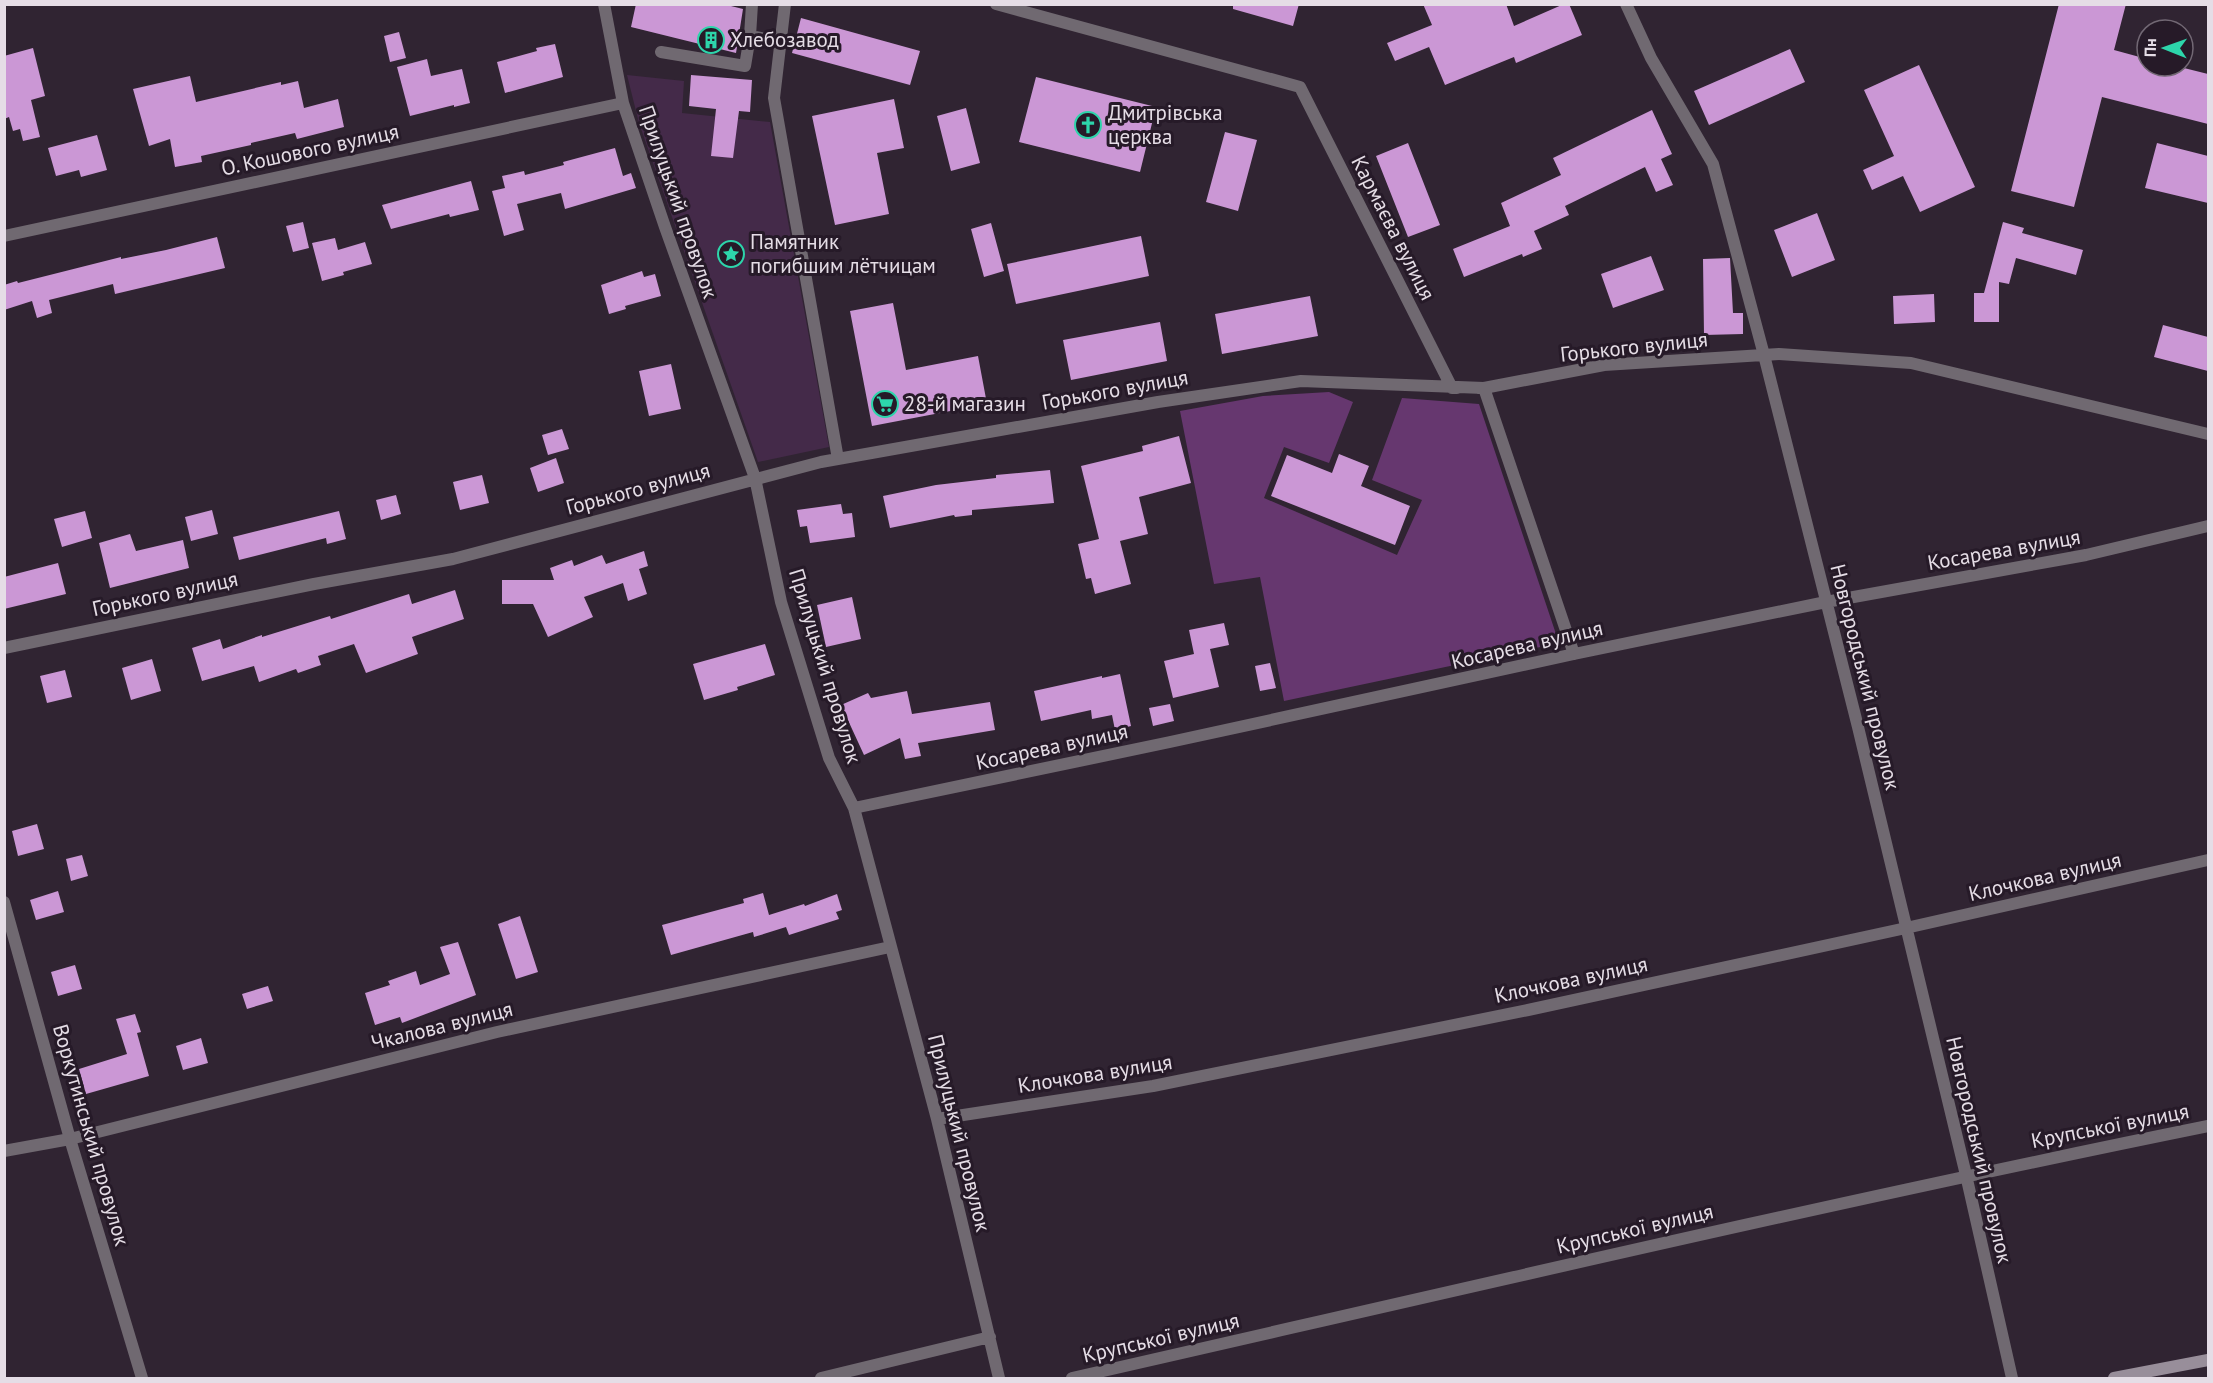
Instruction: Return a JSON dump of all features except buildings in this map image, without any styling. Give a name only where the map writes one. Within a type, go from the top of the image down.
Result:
[{"type":"main road","points":[[2114,1378],[2208,1360]]},
{"type":"street","name":"Прилуцький провулок","points":[[604,4],[623,103],[668,237],[755,478],[781,602],[829,758],[854,808],[937,1119],[999,1378]]},
{"type":"street","points":[[661,52],[745,66],[752,4]]},
{"type":"street","points":[[785,4],[774,98],[838,459]]},
{"type":"street","name":"Кармаєва вулиця","points":[[996,4],[1300,87],[1452,388]]},
{"type":"street","name":"Новгородський провулок","points":[[1626,4],[1651,58],[1713,164],[1826,602],[1966,1175],[2012,1378]]},
{"type":"street","points":[[750,36],[781,42]]},
{"type":"street","name":"О. Кошового вулиця","points":[[4,236],[623,103]]},
{"type":"street","name":"Горького вулиця","points":[[4,648],[314,584],[453,559],[755,478],[838,459],[1158,402],[1301,381],[1484,388],[1604,365],[1779,354],[1911,363],[2208,434]]},
{"type":"street","points":[[1484,388],[1574,654]]},
{"type":"street","name":"Косарева вулиця","points":[[854,808],[1182,740],[1574,654],[1826,602],[2086,555],[2208,526]]},
{"type":"street","name":"Клочкова вулиця","points":[[937,1119],[1153,1086],[1528,1010],[2208,860]]},
{"type":"street","name":"Воркутинський провулок","points":[[4,902],[70,1138],[142,1378]]},
{"type":"street","name":"Чкалова вулиця","points":[[4,1151],[70,1138],[497,1032],[890,947]]},
{"type":"street","name":"Крупської вулиця","points":[[1072,1378],[1966,1175],[2208,1126]]},
{"type":"street","points":[[821,1378],[990,1337]]},
{"type":"shaded area","points":[[627,75],[684,81],[682,113],[770,122],[829,447],[758,462],[639,123]]},
{"type":"shaded area","points":[[1329,392],[1353,402],[1329,463],[1284,447],[1264,498],[1397,555],[1422,500],[1372,480],[1402,398],[1479,404],[1559,643],[1284,701],[1260,577],[1214,584],[1180,411],[1263,396]]},
{"type":"place","name":"Хлебозавод","points":[[711,40]]},
{"type":"place","name":"Дмитрівська церква","points":[[1088,125]]},
{"type":"place","name":"Памятник погибшим лётчицам","points":[[731,254]]},
{"type":"place","name":"28-й магазин","points":[[885,404]]}]
